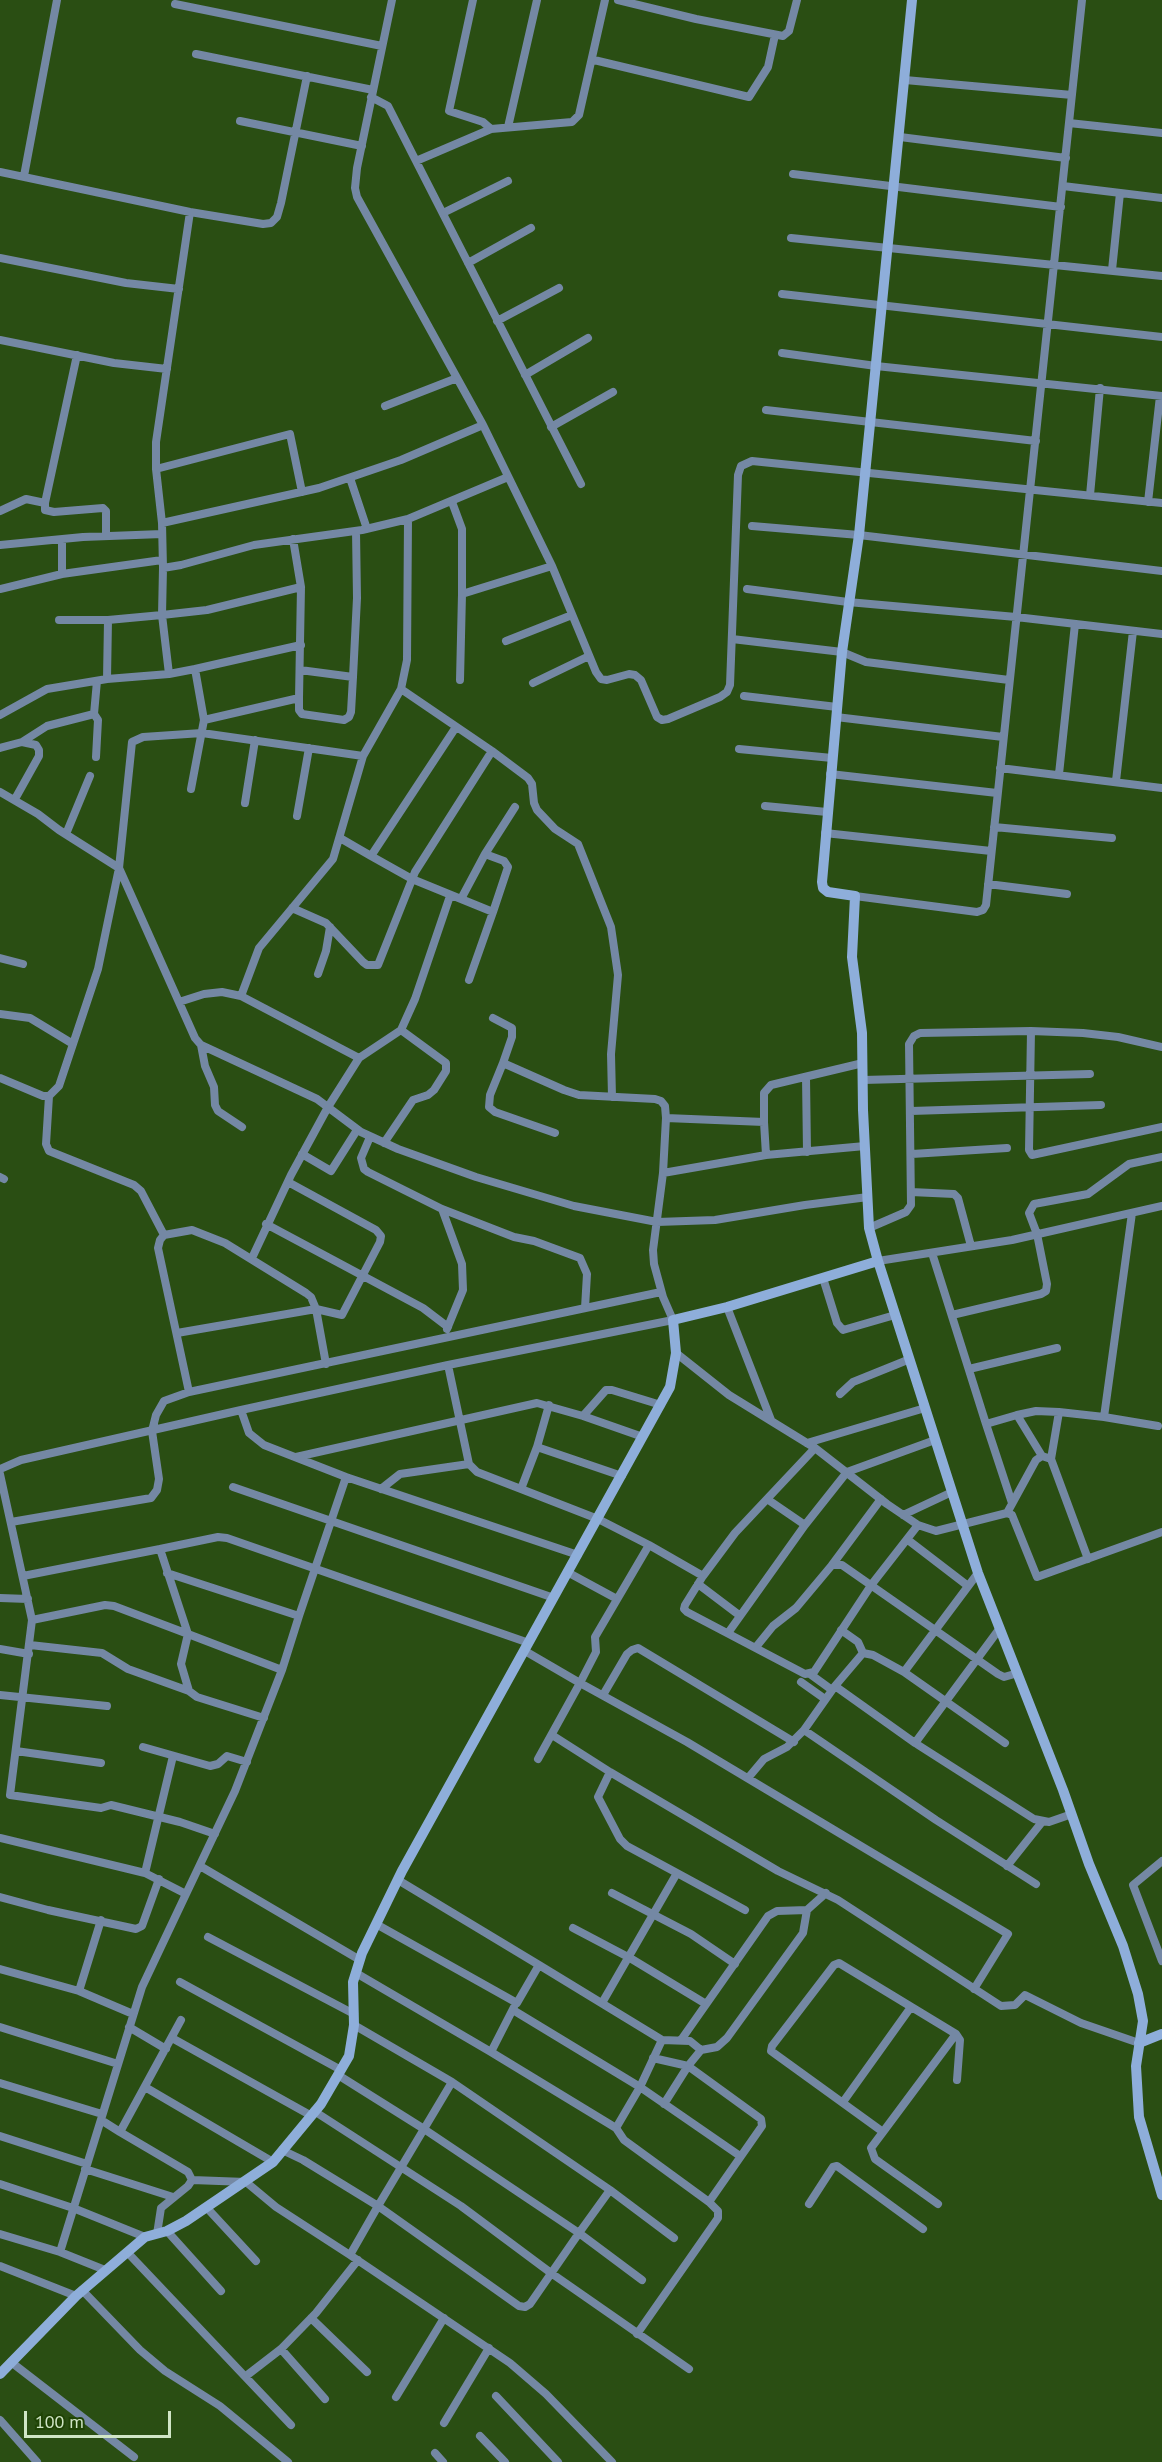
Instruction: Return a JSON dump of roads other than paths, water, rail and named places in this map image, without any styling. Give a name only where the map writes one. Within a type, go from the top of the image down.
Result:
[{"type":"street","points":[[24,176],[57,0]]},
{"type":"street","points":[[392,0],[362,146],[355,188],[357,197],[483,425],[552,566],[589,656],[601,679],[616,679],[629,674],[641,680],[657,717],[662,720],[720,697],[727,692],[730,685],[738,475],[741,466],[752,460],[1162,503]]},
{"type":"street","points":[[473,0],[449,111],[477,120],[490,129]]},
{"type":"street","points":[[508,127],[537,0]]},
{"type":"street","points":[[416,161],[490,129],[576,120],[594,60],[605,0]]},
{"type":"street","points":[[618,0],[775,35],[787,34],[797,0]]},
{"type":"street","points":[[912,0],[866,473],[842,652],[825,833],[823,888],[828,892],[977,912],[983,910],[986,905],[1082,0]]},
{"type":"street","points":[[175,4],[382,46]]},
{"type":"street","points":[[594,60],[749,97],[768,67],[775,35]]},
{"type":"street","points":[[196,54],[307,76],[372,94],[388,106],[581,484]]},
{"type":"street","points":[[0,172],[190,212],[262,224],[271,223],[277,217],[281,203],[307,76]]},
{"type":"street","points":[[905,80],[1072,95]]},
{"type":"street","points":[[240,121],[362,146]]},
{"type":"street","points":[[1069,123],[1162,133]]},
{"type":"street","points":[[900,137],[1066,158]]},
{"type":"street","points":[[793,174],[1061,207]]},
{"type":"street","points":[[443,213],[508,181]]},
{"type":"street","points":[[1063,186],[1162,198]]},
{"type":"street","points":[[1112,270],[1120,193]]},
{"type":"street","points":[[169,674],[162,615],[162,523],[156,469],[156,442],[190,212]]},
{"type":"street","points":[[468,263],[531,228]]},
{"type":"street","points":[[791,238],[1162,276]]},
{"type":"street","points":[[0,258],[126,283],[179,289]]},
{"type":"street","points":[[498,321],[559,288]]},
{"type":"street","points":[[782,294],[1162,337]]},
{"type":"street","points":[[525,375],[588,338]]},
{"type":"street","points":[[0,340],[167,369]]},
{"type":"street","points":[[782,353],[876,366],[1161,396],[1148,502]]},
{"type":"street","points":[[77,355],[45,510],[48,512],[103,508],[106,511],[106,536]]},
{"type":"street","points":[[385,406],[457,378]]},
{"type":"street","points":[[1090,495],[1100,388]]},
{"type":"street","points":[[551,427],[613,392]]},
{"type":"street","points":[[766,410],[1036,441]]},
{"type":"street","points":[[162,523],[302,492],[350,478],[401,460],[483,425]]},
{"type":"street","points":[[156,469],[290,435],[302,492]]},
{"type":"street","points":[[0,589],[62,574],[163,564],[181,565],[254,545],[367,529],[408,519],[508,477]]},
{"type":"street","points":[[350,478],[367,529]]},
{"type":"street","points":[[0,511],[26,499],[45,503]]},
{"type":"street","points":[[452,502],[462,529],[460,680]]},
{"type":"street","points":[[241,996],[259,948],[333,859],[363,756],[401,689],[407,660],[408,519]]},
{"type":"street","points":[[753,526],[859,535],[1162,571]]},
{"type":"street","points":[[293,539],[300,587],[299,710],[302,714],[344,720],[351,712],[357,598],[356,531]]},
{"type":"street","points":[[0,545],[162,534]]},
{"type":"street","points":[[62,574],[63,539]]},
{"type":"street","points":[[462,594],[552,566]]},
{"type":"street","points":[[59,620],[108,620],[207,610],[300,587]]},
{"type":"street","points":[[747,589],[848,602],[1016,617],[1162,634]]},
{"type":"street","points":[[506,641],[572,615]]},
{"type":"street","points":[[107,679],[108,620]]},
{"type":"street","points":[[1059,774],[1075,624]]},
{"type":"street","points":[[1116,781],[1133,631]]},
{"type":"street","points":[[732,639],[842,652],[866,662],[1009,680]]},
{"type":"street","points":[[0,715],[47,689],[107,679],[169,674],[301,645]]},
{"type":"street","points":[[533,683],[589,656]]},
{"type":"street","points":[[192,789],[204,720],[195,669]]},
{"type":"street","points":[[300,670],[353,677]]},
{"type":"street","points":[[96,757],[98,720],[94,714],[97,681]]},
{"type":"street","points":[[401,689],[528,778],[532,784],[537,810],[555,829],[578,844],[611,927],[618,975],[611,1054],[612,1097]]},
{"type":"street","points":[[744,696],[1003,737]]},
{"type":"street","points":[[204,720],[299,698]]},
{"type":"street","points":[[0,748],[22,742],[48,726],[94,714]]},
{"type":"street","points":[[371,856],[456,726]]},
{"type":"street","points":[[164,1235],[141,1191],[134,1185],[49,1151],[46,1144],[49,1096],[59,1086],[98,969],[119,868],[132,742],[143,737],[202,733],[363,756]]},
{"type":"street","points":[[245,803],[255,740]]},
{"type":"street","points":[[15,799],[39,756],[36,745],[22,742]]},
{"type":"street","points":[[297,816],[309,748]]},
{"type":"street","points":[[739,749],[832,758]]},
{"type":"street","points":[[292,908],[330,927],[367,965],[378,965],[412,879],[492,751]]},
{"type":"street","points":[[1000,768],[1162,788]]},
{"type":"street","points":[[830,774],[997,793]]},
{"type":"street","points":[[66,834],[90,776]]},
{"type":"street","points":[[0,792],[15,799],[119,868],[195,1038],[201,1046],[214,1087],[215,1105],[218,1111],[242,1127]]},
{"type":"street","points":[[765,806],[827,812]]},
{"type":"street","points":[[460,899],[515,807]]},
{"type":"street","points":[[994,827],[1112,838]]},
{"type":"street","points":[[825,833],[991,851]]},
{"type":"street","points":[[340,838],[412,879],[493,912]]},
{"type":"street","points":[[469,980],[508,867],[504,861],[485,854]]},
{"type":"street","points":[[988,884],[1067,894]]},
{"type":"street","points":[[252,1258],[266,1224],[302,1154],[359,1058],[401,1030],[415,999],[450,896]]},
{"type":"street","points":[[855,896],[852,957],[862,1033],[869,1228],[978,1573],[1072,1814],[1089,1864],[1123,1946],[1138,1994],[1143,2021],[1136,2066],[1139,2117],[1162,2195]]},
{"type":"street","points":[[318,974],[326,951],[330,927]]},
{"type":"street","points":[[0,958],[22,964]]},
{"type":"street","points":[[179,1002],[204,994],[222,992],[241,996],[359,1058]]},
{"type":"street","points":[[0,1014],[30,1018],[73,1044]]},
{"type":"street","points":[[493,1018],[512,1028],[512,1037],[490,1095],[489,1107],[495,1112],[555,1133]]},
{"type":"street","points":[[384,1143],[413,1100],[428,1095],[434,1090],[446,1071],[446,1063],[401,1030]]},
{"type":"street","points":[[869,1228],[909,1209],[912,1154],[909,1044],[914,1036],[920,1033],[1031,1031],[1100,1034],[1162,1047]]},
{"type":"street","points":[[1031,1031],[1029,1150],[1032,1155],[1162,1127]]},
{"type":"street","points":[[201,1046],[317,1099],[357,1130],[370,1137],[476,1177],[573,1206],[657,1222],[715,1220],[805,1204],[868,1197]]},
{"type":"street","points":[[0,2374],[79,2293],[145,2237],[162,2232],[207,2208],[273,2162],[312,2113],[349,2056],[354,2019],[353,1982],[376,1924],[398,1880],[670,1387],[676,1353],[673,1320],[662,1294],[654,1264],[653,1250],[663,1173],[665,1106],[661,1101],[579,1095],[502,1063]]},
{"type":"street","points":[[766,1155],[764,1094],[767,1088],[862,1063]]},
{"type":"street","points":[[862,1080],[1090,1074]]},
{"type":"street","points":[[806,1077],[807,1152]]},
{"type":"street","points":[[1,1081],[49,1096]]},
{"type":"street","points":[[911,1111],[1101,1105]]},
{"type":"street","points":[[666,1118],[764,1122]]},
{"type":"street","points":[[302,1154],[331,1171],[357,1130]]},
{"type":"street","points":[[370,1137],[361,1158],[364,1169],[406,1193],[442,1209],[514,1237],[534,1241],[580,1258],[587,1274],[585,1308]]},
{"type":"street","points":[[663,1173],[766,1155],[865,1146]]},
{"type":"street","points":[[912,1154],[1007,1148]]},
{"type":"street","points":[[952,1315],[1046,1291],[1047,1284],[1037,1234],[1029,1213],[1034,1204],[1088,1194],[1130,1164],[1162,1157]]},
{"type":"street","points":[[177,1333],[316,1309],[342,1315],[381,1236],[375,1230],[288,1182]]},
{"type":"street","points":[[911,1192],[954,1194],[958,1198],[971,1246]]},
{"type":"street","points":[[0,1469],[21,1460],[241,1410],[448,1365],[673,1320],[727,1307],[878,1261],[1037,1234],[1162,1206]]},
{"type":"street","points":[[442,1209],[462,1264],[463,1273],[463,1290],[443,1338]]},
{"type":"street","points":[[1104,1417],[1132,1213]]},
{"type":"street","points":[[266,1224],[433,1313],[448,1327]]},
{"type":"street","points":[[189,1392],[158,1248],[164,1235],[192,1230],[225,1243],[306,1293],[311,1297],[316,1309],[326,1364]]},
{"type":"street","points":[[932,1253],[1012,1503]]},
{"type":"street","points":[[823,1278],[837,1323],[843,1330],[896,1315]]},
{"type":"street","points":[[11,1522],[151,1498],[157,1490],[159,1479],[152,1431],[159,1408],[164,1401],[189,1392],[585,1308],[662,1294]]},
{"type":"street","points":[[727,1307],[772,1421]]},
{"type":"street","points":[[969,1369],[1057,1348]]},
{"type":"street","points":[[676,1353],[722,1390],[815,1448],[918,1525],[936,1531],[1007,1513],[1012,1515],[1037,1577],[1162,1532]]},
{"type":"street","points":[[840,1394],[853,1382],[910,1359]]},
{"type":"street","points":[[448,1365],[469,1464],[477,1472],[598,1519],[703,1576]]},
{"type":"street","points":[[583,1416],[606,1390],[661,1405]]},
{"type":"street","points":[[296,1457],[537,1402],[643,1437]]},
{"type":"street","points":[[521,1489],[537,1447],[549,1405]]},
{"type":"street","points":[[807,1443],[925,1408]]},
{"type":"street","points":[[241,1410],[249,1433],[264,1445],[346,1477],[578,1555]]},
{"type":"street","points":[[986,1424],[1035,1412],[1059,1412],[1158,1426]]},
{"type":"street","points":[[1059,1412],[1051,1459],[1088,1559]]},
{"type":"street","points":[[1017,1415],[1042,1456],[1051,1459]]},
{"type":"street","points":[[728,1633],[805,1525],[847,1472],[935,1440]]},
{"type":"street","points":[[537,1447],[622,1476]]},
{"type":"street","points":[[815,1448],[735,1533],[703,1576],[684,1609],[805,1674],[810,1674],[1028,1816],[1042,1822],[1049,1822],[1072,1814]]},
{"type":"street","points":[[1007,1513],[1036,1460],[1042,1456]]},
{"type":"street","points":[[381,1489],[400,1474],[469,1464]]},
{"type":"street","points":[[0,1474],[32,1620],[10,1795],[101,1808],[111,1805],[158,1816],[215,1834]]},
{"type":"street","points":[[60,2252],[142,1987],[247,1762],[282,1670],[346,1477]]},
{"type":"street","points":[[233,1487],[554,1598]]},
{"type":"street","points":[[903,1515],[952,1492]]},
{"type":"street","points":[[767,1499],[805,1525]]},
{"type":"street","points":[[756,1647],[773,1626],[796,1608],[832,1565],[881,1499]]},
{"type":"street","points":[[810,1674],[872,1584],[918,1525]]},
{"type":"street","points":[[22,1576],[218,1537],[227,1538],[315,1568],[527,1647],[580,1683],[748,1778],[1008,1934],[974,1989]]},
{"type":"street","points":[[908,1540],[968,1586]]},
{"type":"street","points":[[538,1759],[596,1652],[595,1637],[649,1545]]},
{"type":"street","points":[[160,1549],[188,1634],[181,1665],[189,1691]]},
{"type":"street","points":[[832,1565],[842,1565],[872,1584],[1004,1677],[1017,1673]]},
{"type":"street","points":[[167,1572],[299,1616]]},
{"type":"street","points":[[569,1573],[617,1599]]},
{"type":"street","points":[[904,1672],[978,1573]]},
{"type":"street","points":[[698,1584],[740,1615]]},
{"type":"street","points":[[0,1598],[28,1599]]},
{"type":"street","points":[[32,1620],[105,1605],[114,1606],[282,1670]]},
{"type":"street","points":[[915,1743],[1000,1628]]},
{"type":"street","points":[[841,1630],[858,1642],[863,1653]]},
{"type":"street","points":[[30,1645],[102,1653],[128,1669],[189,1691],[197,1697],[264,1718]]},
{"type":"street","points":[[603,1695],[627,1654],[638,1648],[794,1742]]},
{"type":"street","points":[[0,1649],[29,1654]]},
{"type":"street","points":[[863,1653],[873,1655],[904,1672],[1005,1743]]},
{"type":"street","points":[[748,1778],[764,1759],[794,1742],[833,1688],[863,1653]]},
{"type":"street","points":[[801,1682],[825,1699]]},
{"type":"street","points":[[0,1695],[107,1706]]},
{"type":"street","points":[[804,1731],[1036,1884]]},
{"type":"street","points":[[552,1735],[778,1871],[826,1893],[1001,2006],[1015,2005],[1025,1995],[1081,2023],[1139,2043],[1162,2034]]},
{"type":"street","points":[[143,1748],[210,1766],[218,1764],[227,1756],[247,1762]]},
{"type":"street","points":[[16,1751],[101,1763]]},
{"type":"street","points":[[146,1873],[173,1756]]},
{"type":"street","points":[[610,1772],[598,1797],[620,1839],[627,1846],[745,1910]]},
{"type":"street","points":[[1007,1866],[1042,1822]]},
{"type":"street","points":[[0,1838],[146,1873],[186,1894]]},
{"type":"street","points":[[1162,1861],[1133,1885],[1162,1961]]},
{"type":"street","points":[[200,1866],[360,1960]]},
{"type":"street","points":[[603,2003],[677,1873]]},
{"type":"street","points":[[0,1897],[131,1928],[142,1926],[159,1879]]},
{"type":"street","points":[[398,1880],[662,2040],[690,2041],[701,2050]]},
{"type":"street","points":[[612,1893],[691,1934],[735,1964]]},
{"type":"street","points":[[664,2104],[701,2050],[717,2047],[727,2038],[803,1933],[807,1910],[826,1893]]},
{"type":"street","points":[[681,2040],[768,1916],[777,1911],[807,1910]]},
{"type":"street","points":[[80,1991],[101,1920]]},
{"type":"street","points":[[376,1924],[515,2007],[740,2156]]},
{"type":"street","points":[[573,1928],[630,1958],[706,2004]]},
{"type":"street","points":[[208,1937],[354,2019],[452,2082],[610,2190],[674,2238]]},
{"type":"street","points":[[883,2132],[771,2050],[834,1965],[839,1964],[956,2034],[960,2040],[957,2080]]},
{"type":"street","points":[[491,2052],[539,1965]]},
{"type":"street","points":[[0,1969],[80,1991],[133,2014]]},
{"type":"street","points":[[356,1973],[616,2128],[624,2140],[718,2211],[718,2218],[637,2334]]},
{"type":"street","points":[[180,1982],[339,2072],[579,2234],[642,2280]]},
{"type":"street","points":[[843,2102],[911,2007]]},
{"type":"street","points":[[120,2132],[181,2020]]},
{"type":"street","points":[[0,2027],[118,2064]]},
{"type":"street","points":[[129,2027],[166,2049]]},
{"type":"street","points":[[938,2204],[875,2159],[871,2148],[956,2034]]},
{"type":"street","points":[[172,2038],[312,2113],[401,2167],[461,2206],[551,2273],[689,2369]]},
{"type":"street","points":[[616,2128],[662,2040]]},
{"type":"street","points":[[653,2058],[688,2066],[761,2119],[762,2126],[709,2202]]},
{"type":"street","points":[[246,2376],[281,2349],[312,2318],[354,2257],[378,2206],[452,2082]]},
{"type":"street","points":[[0,2083],[101,2117],[120,2132],[188,2172],[192,2180]]},
{"type":"street","points":[[145,2086],[273,2162]]},
{"type":"street","points":[[0,2136],[173,2197]]},
{"type":"street","points":[[282,2150],[303,2160],[378,2206],[519,2306],[525,2307],[530,2304],[610,2190]]},
{"type":"street","points":[[809,2204],[833,2167],[837,2166],[922,2229]]},
{"type":"street","points":[[192,2180],[246,2182],[276,2206],[510,2363],[546,2394],[612,2462]]},
{"type":"street","points":[[192,2180],[161,2208],[162,2232],[221,2291]]},
{"type":"street","points":[[0,2184],[74,2208],[145,2237]]},
{"type":"street","points":[[207,2208],[256,2261]]},
{"type":"street","points":[[0,2234],[60,2252],[105,2270]]},
{"type":"street","points":[[127,2252],[291,2425]]},
{"type":"street","points":[[0,2266],[79,2293],[165,2371],[220,2406],[288,2462]]},
{"type":"street","points":[[312,2318],[367,2372]]},
{"type":"street","points":[[396,2397],[444,2318]]},
{"type":"street","points":[[444,2423],[489,2348]]},
{"type":"street","points":[[281,2349],[325,2399]]},
{"type":"street","points":[[11,2362],[134,2457]]},
{"type":"street","points":[[496,2396],[558,2462]]},
{"type":"street","points":[[0,2420],[37,2462]]},
{"type":"street","points":[[480,2436],[505,2462]]},
{"type":"street","points":[[435,2453],[443,2462]]}]
